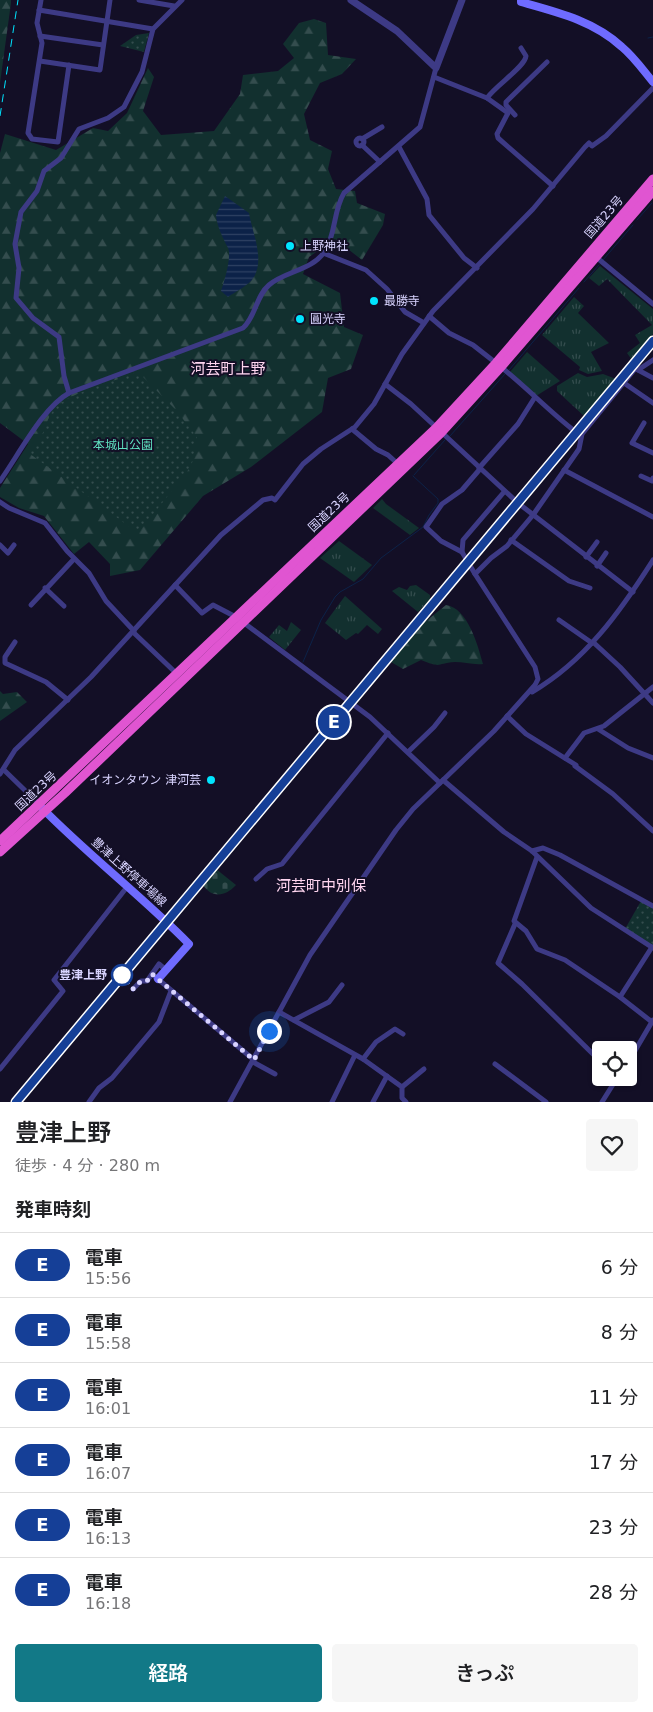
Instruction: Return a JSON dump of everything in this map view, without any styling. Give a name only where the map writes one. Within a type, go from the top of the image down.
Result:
[{"type":"highway","name":"国道23号","points":[[499,365],[653,179]]},
{"type":"highway","name":"国道23号","points":[[0,841],[42,808],[438,430],[499,365],[653,191]]},
{"type":"highway","name":"国道23号","points":[[0,852],[177,674],[240,620],[398,464],[438,430]]},
{"type":"main road","points":[[519,1],[596,27],[623,47],[653,82]]},
{"type":"main road","name":"豊津上野停車場線","points":[[42,808],[127,887],[167,921],[189,944],[170,967],[154,977]]},
{"type":"street","points":[[41,0],[37,23],[42,43],[28,133],[32,139],[58,142],[69,65]]},
{"type":"street","points":[[40,61],[100,70],[110,0]]},
{"type":"street","points":[[139,0],[174,6]]},
{"type":"street","points":[[69,393],[64,376],[58,337],[33,318],[16,298],[19,268],[15,244],[19,217],[37,191],[44,171],[64,154],[78,129],[108,118],[124,107],[142,72],[153,29],[182,0]]},
{"type":"street","points":[[351,0],[397,30],[436,68]]},
{"type":"street","points":[[0,481],[54,403],[69,393],[243,328],[252,317],[263,292],[269,284],[307,266],[323,253],[329,242],[338,204],[344,193],[414,134],[422,124],[436,68],[462,0]]},
{"type":"street","points":[[39,10],[153,29]]},
{"type":"street","points":[[40,36],[103,45]]},
{"type":"street","points":[[486,98],[498,84],[522,64],[526,56],[521,48]]},
{"type":"street","points":[[515,116],[506,106],[506,102],[547,62]]},
{"type":"street","points":[[434,77],[486,98],[508,113],[498,138],[553,186]]},
{"type":"street","points":[[42,808],[2,772],[15,750],[68,700],[134,632],[175,585],[240,518],[264,500],[272,498],[275,500],[303,464],[352,428],[374,404],[402,354],[429,316],[477,268],[553,186],[585,147],[589,143],[592,146],[606,136],[653,88]]},
{"type":"street","points":[[380,162],[359,141],[382,127]]},
{"type":"street","points":[[399,147],[427,198],[429,216],[464,258],[477,268]]},
{"type":"street","points":[[323,253],[366,270],[387,289],[404,312],[424,323]]},
{"type":"street","points":[[596,257],[653,304]]},
{"type":"street","points":[[429,316],[449,333],[473,345],[515,376],[535,397],[572,429]]},
{"type":"street","points":[[475,574],[511,540],[533,515],[578,449],[582,434],[624,383],[636,369],[638,370],[653,360]]},
{"type":"street","points":[[638,370],[653,378]]},
{"type":"street","points":[[624,383],[653,403]]},
{"type":"street","points":[[385,384],[404,398],[504,492],[633,592]]},
{"type":"street","points":[[230,1102],[316,947],[396,830],[527,695],[538,679],[537,670],[462,552],[441,541],[426,527],[442,504],[462,490],[518,424],[535,397]]},
{"type":"street","points":[[644,423],[632,443],[653,453]]},
{"type":"street","points":[[352,428],[376,449],[388,455],[398,464]]},
{"type":"street","points":[[564,470],[653,517]]},
{"type":"street","points":[[641,476],[652,481],[653,478]]},
{"type":"street","points":[[462,552],[463,540],[504,492]]},
{"type":"street","points":[[0,502],[18,513],[43,521],[74,559],[91,576],[106,601],[134,632],[177,674]]},
{"type":"street","points":[[511,540],[569,580],[590,588]]},
{"type":"street","points":[[586,557],[597,542]]},
{"type":"street","points":[[0,545],[8,554],[14,545]]},
{"type":"street","points":[[598,566],[606,553]]},
{"type":"street","points":[[31,605],[74,559]]},
{"type":"street","points":[[527,695],[572,665],[633,592],[653,560]]},
{"type":"street","points":[[175,585],[202,612],[215,605],[240,620],[388,733],[442,782],[504,832],[532,851],[591,908],[652,948],[620,997]]},
{"type":"street","points":[[45,588],[64,606]]},
{"type":"street","points":[[559,620],[592,643],[620,667],[653,703]]},
{"type":"street","points":[[15,642],[5,657],[5,663],[46,682],[68,700]]},
{"type":"street","points":[[565,758],[584,733],[598,729],[653,687]]},
{"type":"street","points":[[408,752],[438,723],[444,713]]},
{"type":"street","points":[[506,716],[526,734],[565,758],[618,798],[653,831]]},
{"type":"street","points":[[598,729],[628,748],[653,758]]},
{"type":"street","points":[[256,878],[267,869],[282,864],[388,733]]},
{"type":"street","points":[[532,851],[543,848],[560,855],[653,906]]},
{"type":"street","points":[[538,857],[525,889],[515,924],[498,963],[592,1053]]},
{"type":"street","points":[[0,1068],[63,991],[54,980],[127,887]]},
{"type":"street","points":[[515,924],[526,931],[537,949],[565,960],[652,1021],[637,1047]]},
{"type":"street","points":[[133,989],[141,981],[147,981],[154,977],[253,1061],[275,1074]]},
{"type":"street","points":[[294,1020],[329,1002],[342,985]]},
{"type":"street","points":[[88,1102],[99,1088],[112,1078],[159,1022],[171,991]]},
{"type":"street","points":[[279,1012],[362,1059],[402,1087]]},
{"type":"street","points":[[362,1059],[382,1037],[395,1029],[404,1034]]},
{"type":"street","points":[[332,1102],[355,1055]]},
{"type":"street","points":[[495,1064],[546,1102]]},
{"type":"street","points":[[402,1087],[424,1069]]},
{"type":"street","points":[[373,1102],[387,1076]]},
{"type":"street","points":[[602,1102],[611,1086]]},
{"type":"street","points":[[402,1087],[402,1098],[406,1102]]},
{"type":"green space","points":[[0,0],[11,0],[11,3],[0,83]]},
{"type":"green space","points":[[314,19],[326,23],[328,55],[356,59],[342,74],[320,83],[304,114],[310,140],[332,151],[328,169],[336,189],[355,191],[357,203],[385,214],[383,225],[362,260],[335,239],[309,257],[303,274],[340,293],[344,327],[363,335],[351,369],[328,378],[322,412],[251,467],[203,496],[140,570],[110,576],[110,564],[89,542],[74,554],[44,516],[19,508],[0,497],[0,488],[28,444],[0,423],[0,153],[5,134],[56,150],[93,128],[108,131],[127,113],[148,68],[154,77],[143,111],[161,135],[214,131],[240,94],[243,75],[278,71],[294,58],[283,44],[299,23]]},
{"type":"green space","points":[[149,33],[144,52],[120,46],[136,35]]},
{"type":"green space","points":[[600,266],[653,309],[653,334],[632,360],[627,353],[640,343],[635,335],[652,325],[607,279],[599,286],[589,278]]},
{"type":"green space","points":[[574,297],[584,306],[578,313],[609,343],[591,352],[602,371],[588,374],[579,370],[580,367],[542,335]]},
{"type":"green space","points":[[527,352],[560,381],[536,396],[510,372]]},
{"type":"green space","name":"本城山公園","points":[[138,372],[176,410],[197,437],[195,457],[187,472],[138,533],[26,451],[42,435],[52,413],[62,402],[82,392]]},
{"type":"green space","points":[[578,373],[587,377],[603,374],[616,379],[584,416],[557,391],[557,386]]},
{"type":"green space","points":[[382,499],[419,528],[410,535],[373,508]]},
{"type":"green space","points":[[339,541],[372,565],[354,582],[320,558]]},
{"type":"green space","points":[[416,585],[430,595],[430,599],[418,612],[392,591],[399,587],[407,590],[410,586]]},
{"type":"green space","points":[[345,596],[382,629],[378,634],[367,625],[358,634],[356,633],[346,640],[325,623]]},
{"type":"green space","points":[[446,605],[454,608],[466,620],[475,638],[483,664],[455,662],[436,665],[421,660],[403,669],[391,662],[421,625]]},
{"type":"green space","points":[[291,622],[301,630],[285,650],[269,637],[279,625],[287,631]]},
{"type":"green space","points":[[0,691],[3,694],[17,692],[27,702],[0,721]]},
{"type":"green space","points":[[216,869],[236,885],[224,894],[215,894],[203,885]]},
{"type":"green space","points":[[641,901],[653,908],[653,947],[625,929]]},
{"type":"water","points":[[225,196],[249,213],[258,257],[256,274],[251,281],[228,297],[221,291],[227,270],[229,252],[216,215]]},
{"type":"waterway","points":[[648,38],[653,37]]},
{"type":"waterway","points":[[637,220],[652,203]]},
{"type":"waterway","points":[[603,260],[633,225]]},
{"type":"waterway","points":[[584,282],[599,265]]},
{"type":"waterway","points":[[509,370],[579,288]]},
{"type":"waterway","points":[[450,436],[505,374]]},
{"type":"waterway","points":[[414,475],[445,440]]},
{"type":"waterway","points":[[303,662],[321,620],[335,597],[340,592],[363,579],[381,558],[423,527],[438,503],[438,499],[413,476]]},
{"type":"railway","points":[[0,116],[18,0]]},
{"type":"railway","points":[[12,1102],[653,338]]},
{"type":"train","name":"E","points":[[16,1102],[653,341]]},
{"type":"place","name":"上野神社","points":[[290,246]]},
{"type":"place","name":"最勝寺","points":[[374,301]]},
{"type":"place","name":"圓光寺","points":[[300,319]]},
{"type":"place","name":"イオンタウン 津河芸","points":[[211,780]]},
{"type":"place","name":"豊津上野","points":[[122,975]]},
{"type":"district","name":"河芸町上野","points":[[228,369]]},
{"type":"district","name":"河芸町中別保","points":[[321,886]]},
{"type":"route","points":[[122,975],[133,989],[141,981],[147,981],[152,974],[254,1060],[269,1031]]}]
